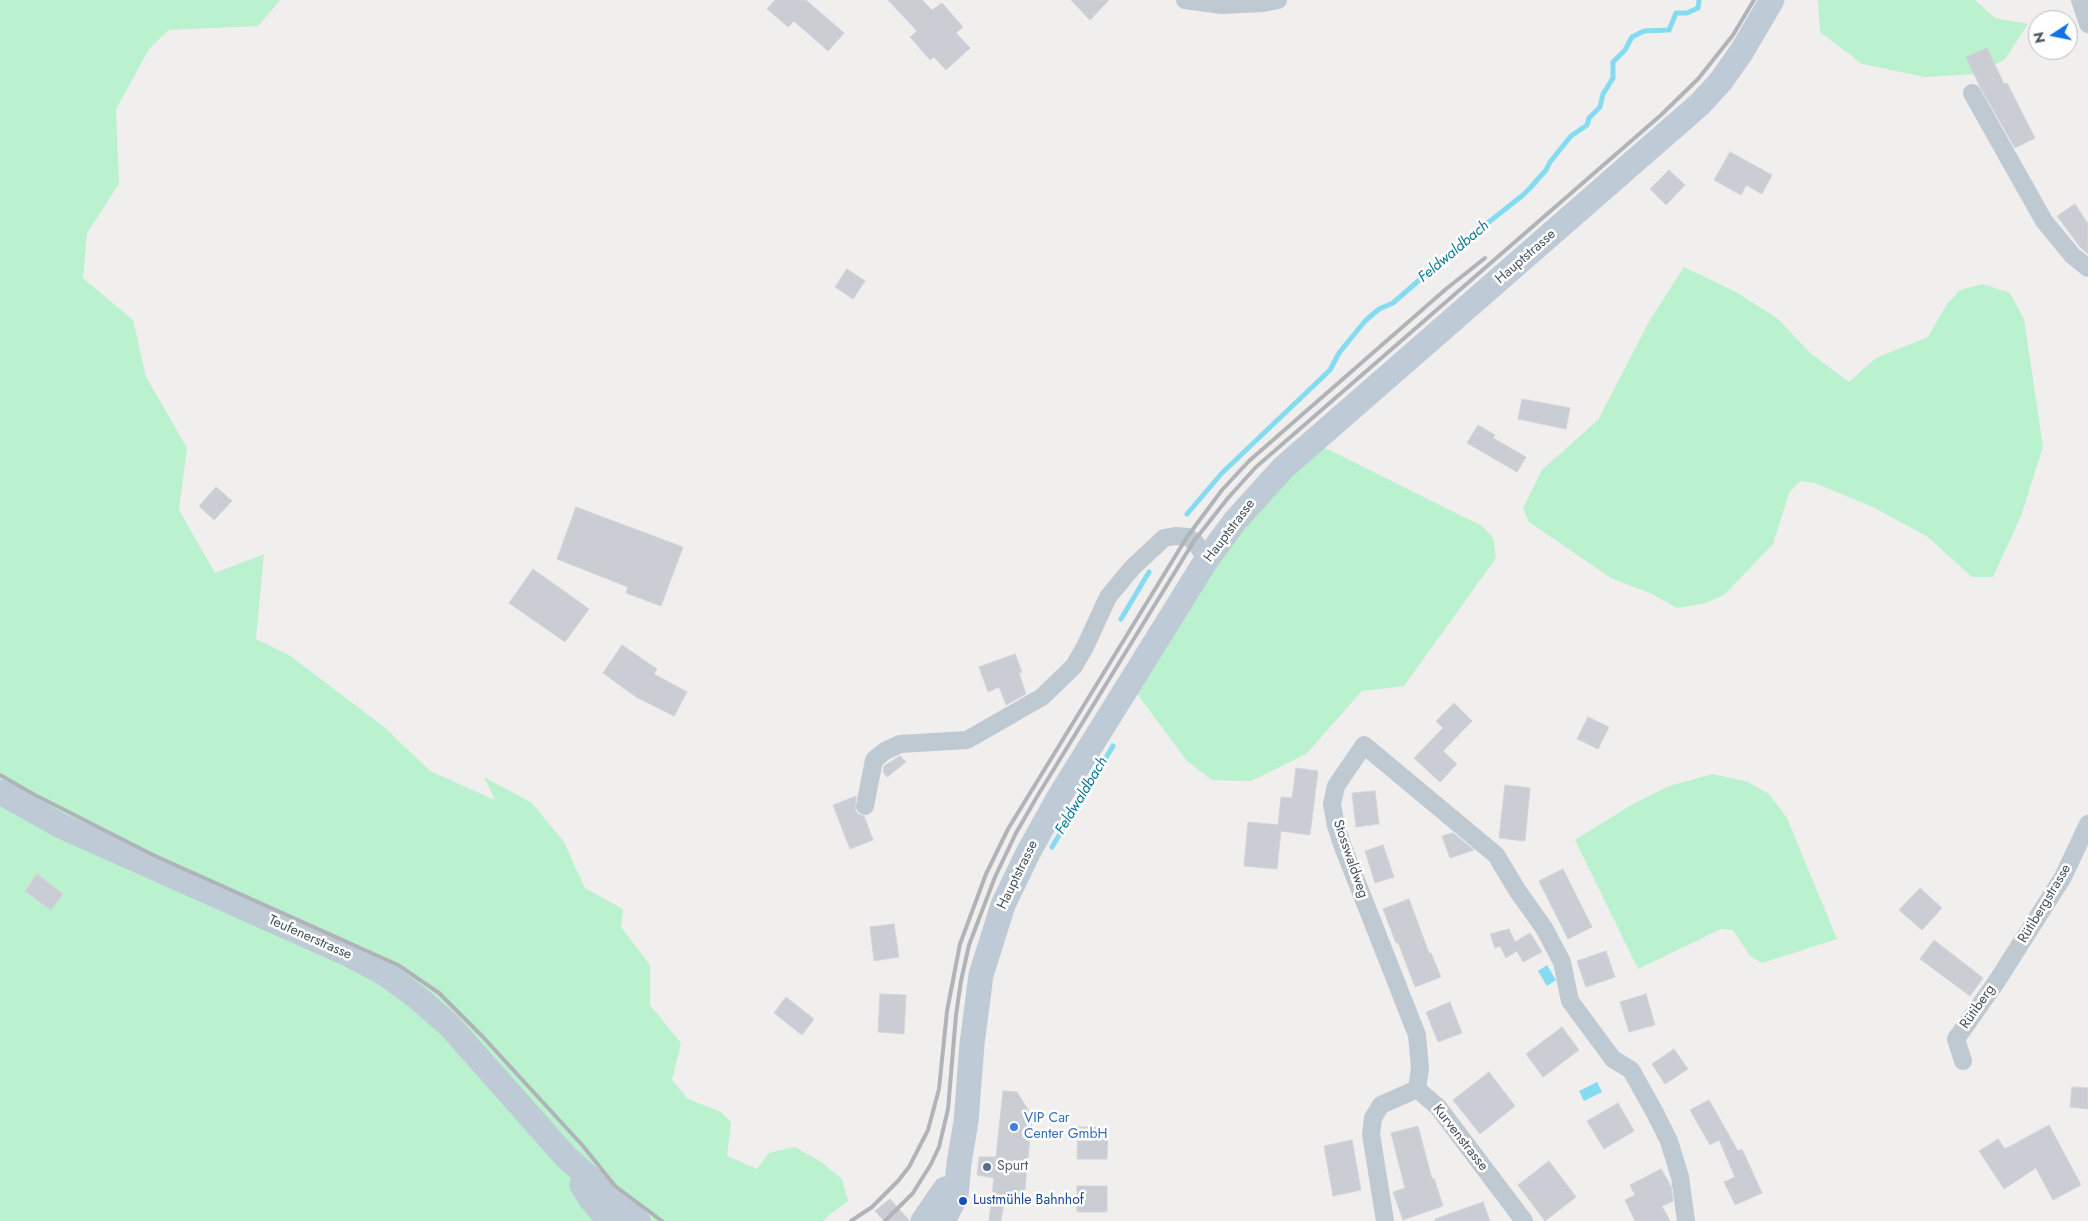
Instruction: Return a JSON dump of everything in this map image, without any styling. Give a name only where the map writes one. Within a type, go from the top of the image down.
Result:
[{"type":"street","points":[[1185,0],[1222,5],[1263,3],[1278,0]]},
{"type":"street","name":"Hauptstrasse","points":[[943,1221],[956,1196],[966,1122],[972,1044],[981,975],[1002,905],[1059,797],[1207,558],[1235,520],[1283,468],[1700,104],[1721,81],[1737,58],[1772,0]]},
{"type":"street","points":[[2080,0],[2088,24]]},
{"type":"street","points":[[1972,93],[2044,221],[2072,255],[2088,268]]},
{"type":"street","points":[[865,806],[874,760],[885,751],[900,744],[967,740],[1042,697],[1074,666],[1086,647],[1108,597],[1132,568],[1164,538],[1175,536],[1187,537],[1194,541],[1207,558]]},
{"type":"street","name":"Stosswaldweg","points":[[1417,1089],[1420,1068],[1417,1035],[1343,847],[1333,811],[1332,804],[1336,786],[1364,744],[1496,855],[1517,890],[1544,928],[1562,962],[1570,1001],[1613,1059],[1631,1070],[1669,1142],[1680,1177],[1686,1221]]},
{"type":"street","name":"Teufenerstrasse","points":[[0,792],[61,826],[348,954],[384,973],[418,998],[449,1025],[566,1157],[638,1221]]},
{"type":"street","name":"Rütibergstrasse","points":[[1997,981],[2063,877],[2088,824]]},
{"type":"street","name":"Rütiberg","points":[[1964,1061],[1956,1039],[1997,981]]},
{"type":"street","points":[[1385,1221],[1371,1134],[1373,1118],[1381,1105],[1417,1089]]},
{"type":"street","name":"Kurvenstrasse","points":[[1417,1089],[1438,1107],[1524,1221]]},
{"type":"street","name":"Teufenerstrasse","points":[[566,1157],[590,1198],[609,1221]]},
{"type":"street","points":[[923,1221],[941,1195],[959,1163]]},
{"type":"green space","points":[[0,0],[280,0],[258,26],[169,30],[149,49],[116,109],[119,184],[87,233],[83,278],[133,320],[146,377],[187,448],[179,510],[215,573],[264,554],[256,639],[289,655],[383,726],[430,771],[495,800],[484,777],[532,803],[564,842],[585,888],[623,909],[621,927],[650,965],[650,1005],[681,1043],[672,1080],[688,1099],[721,1112],[731,1122],[727,1156],[757,1169],[769,1153],[795,1147],[821,1162],[842,1179],[848,1201],[823,1221],[0,1221]]},
{"type":"green space","points":[[1818,0],[1975,0],[1995,18],[2028,24],[2005,59],[1977,74],[1925,77],[1862,64],[1820,32]]},
{"type":"green space","points":[[1684,267],[1736,292],[1777,318],[1810,353],[1849,382],[1876,358],[1928,337],[1947,304],[1960,290],[1983,284],[2010,293],[2024,319],[2043,447],[2021,516],[1993,577],[1972,577],[1928,537],[1873,507],[1815,483],[1800,481],[1789,493],[1773,544],[1724,595],[1703,604],[1677,608],[1652,594],[1611,578],[1529,522],[1523,508],[1542,470],[1598,420],[1650,320]]},
{"type":"green space","points":[[1313,442],[1482,526],[1493,538],[1496,558],[1404,686],[1362,691],[1306,754],[1251,781],[1212,780],[1187,761],[1129,683],[1184,596]]},
{"type":"green space","points":[[1713,774],[1748,782],[1769,794],[1787,818],[1837,939],[1762,963],[1750,956],[1733,930],[1721,929],[1638,969],[1575,840],[1633,804],[1669,786]]},
{"type":"water","points":[[1547,965],[1556,980],[1547,986],[1538,971]]},
{"type":"water","points":[[1597,1082],[1602,1092],[1584,1101],[1579,1091]]},
{"type":"building","points":[[775,0],[806,0],[844,33],[828,51],[794,21],[788,27],[767,9]]},
{"type":"building","points":[[888,0],[922,0],[932,10],[942,3],[963,27],[956,33],[970,48],[946,70],[934,57],[930,60],[910,37],[917,31]]},
{"type":"building","points":[[1071,0],[1109,0],[1090,20]]},
{"type":"building","points":[[1987,48],[2004,84],[2007,83],[2035,138],[2015,148],[1980,87],[1966,57]]},
{"type":"building","points":[[1730,152],[1772,175],[1762,194],[1746,185],[1741,195],[1714,180]]},
{"type":"building","points":[[1669,170],[1685,185],[1666,205],[1650,189]]},
{"type":"building","points":[[2075,204],[2088,224],[2088,254],[2080,247],[2057,216]]},
{"type":"building","points":[[847,269],[865,281],[853,299],[835,287]]},
{"type":"building","points":[[1522,399],[1570,408],[1566,429],[1518,419]]},
{"type":"building","points":[[1478,425],[1495,435],[1493,438],[1526,457],[1517,472],[1467,443]]},
{"type":"building","points":[[216,487],[232,501],[214,520],[199,506]]},
{"type":"building","points":[[576,507],[683,547],[661,606],[626,593],[628,587],[557,559]]},
{"type":"building","points":[[533,569],[589,609],[565,642],[509,603]]},
{"type":"building","points":[[622,645],[657,669],[654,674],[687,692],[674,716],[636,697],[603,673]]},
{"type":"building","points":[[1015,654],[1022,672],[1019,673],[1026,694],[1006,705],[999,687],[988,692],[979,667]]},
{"type":"building","points":[[1454,703],[1472,721],[1443,751],[1457,764],[1440,782],[1414,758],[1443,728],[1436,721]]},
{"type":"building","points":[[1588,717],[1609,727],[1598,749],[1577,739]]},
{"type":"building","points":[[900,756],[906,762],[887,777],[883,772],[884,766]]},
{"type":"building","points":[[1296,768],[1318,771],[1310,835],[1281,831],[1277,869],[1244,866],[1248,822],[1278,825],[1281,797],[1292,798]]},
{"type":"building","points":[[1505,785],[1530,788],[1525,841],[1499,838]]},
{"type":"building","points":[[1375,791],[1379,824],[1356,827],[1352,793]]},
{"type":"building","points":[[856,796],[855,810],[858,814],[864,816],[873,840],[850,849],[833,805]]},
{"type":"building","points":[[1453,833],[1474,850],[1450,858],[1442,836]]},
{"type":"building","points":[[1383,845],[1394,877],[1375,883],[1365,851]]},
{"type":"building","points":[[1563,869],[1592,927],[1568,939],[1539,881]]},
{"type":"building","points":[[37,874],[63,894],[51,910],[25,891]]},
{"type":"building","points":[[1920,888],[1942,908],[1922,930],[1899,910]]},
{"type":"building","points":[[1409,899],[1429,953],[1431,953],[1441,977],[1415,987],[1383,909]]},
{"type":"building","points":[[894,924],[899,957],[874,961],[870,927]]},
{"type":"building","points":[[1509,929],[1515,942],[1530,933],[1542,952],[1523,962],[1517,951],[1506,958],[1500,946],[1495,948],[1490,934]]},
{"type":"building","points":[[1934,940],[1983,978],[1970,996],[1920,959]]},
{"type":"building","points":[[1606,951],[1615,977],[1586,987],[1577,961]]},
{"type":"building","points":[[880,994],[906,995],[904,1034],[878,1032]]},
{"type":"building","points":[[1646,994],[1655,1025],[1629,1032],[1620,1002]]},
{"type":"building","points":[[786,997],[814,1019],[802,1035],[774,1013]]},
{"type":"building","points":[[1450,1002],[1462,1033],[1438,1042],[1426,1012]]},
{"type":"building","points":[[1562,1027],[1579,1050],[1543,1077],[1526,1054]]},
{"type":"building","points":[[1674,1049],[1688,1069],[1665,1084],[1652,1064]]},
{"type":"building","points":[[1489,1072],[1515,1106],[1480,1134],[1453,1100]]},
{"type":"building","points":[[2072,1087],[2088,1088],[2088,1109],[2070,1107]]},
{"type":"building","points":[[1003,1091],[1017,1092],[1032,1116],[1024,1199],[1005,1197],[1001,1221],[989,1221],[994,1178],[977,1175],[979,1157],[996,1157]]},
{"type":"building","points":[[1709,1100],[1738,1151],[1742,1149],[1762,1193],[1735,1205],[1724,1182],[1735,1177],[1719,1140],[1710,1145],[1690,1110]]},
{"type":"building","points":[[1618,1103],[1634,1131],[1604,1149],[1587,1121]]},
{"type":"building","points":[[2049,1125],[2081,1185],[2053,1200],[2036,1168],[2004,1189],[1979,1151],[1998,1139],[2005,1149]]},
{"type":"building","points":[[1418,1126],[1432,1179],[1434,1178],[1443,1206],[1403,1220],[1393,1192],[1405,1188],[1391,1133]]},
{"type":"building","points":[[1078,1127],[1108,1127],[1107,1159],[1077,1159]]},
{"type":"building","points":[[1352,1140],[1361,1190],[1333,1196],[1324,1146]]},
{"type":"building","points":[[1549,1161],[1576,1197],[1545,1221],[1518,1185]]},
{"type":"building","points":[[1661,1169],[1671,1186],[1673,1201],[1662,1206],[1670,1221],[1635,1221],[1625,1200],[1635,1195],[1630,1185]]},
{"type":"building","points":[[1077,1186],[1107,1186],[1107,1212],[1077,1212]]},
{"type":"building","points":[[890,1199],[909,1221],[884,1221],[875,1211]]},
{"type":"building","points":[[1483,1202],[1490,1221],[1435,1221],[1435,1219]]},
{"type":"waterway","name":"Feldwaldbach","points":[[1187,514],[1222,473],[1330,370],[1339,353],[1365,321],[1379,309],[1393,303],[1456,248],[1531,187],[1571,136],[1587,125],[1589,118],[1600,107],[1603,94],[1613,78],[1613,62],[1625,50],[1632,37],[1644,31],[1669,30],[1676,13],[1687,13],[1698,8],[1699,0]]},
{"type":"waterway","name":"Feldwaldbach","points":[[1121,619],[1149,572]]},
{"type":"waterway","name":"Feldwaldbach","points":[[1052,847],[1113,746]]},
{"type":"railway","points":[[885,1221],[913,1193],[939,1147],[948,1109],[956,1015],[961,981],[969,945],[995,877],[1016,833],[1038,795],[1194,541],[1228,498],[1256,467],[1661,115],[1698,79],[1733,35],[1754,0]]},
{"type":"railway","points":[[851,1221],[872,1207],[898,1181],[909,1167],[928,1130],[939,1089],[947,1011],[960,944],[986,874],[1008,829],[1187,537],[1222,490],[1249,461],[1446,289],[1485,258]]},
{"type":"railway","points":[[0,775],[35,795],[153,855],[398,965],[439,993],[483,1037],[583,1146],[615,1186],[662,1221]]},
{"type":"place","name":"VIP Car Center GmbH","points":[[1014,1127]]},
{"type":"place","name":"Spurt","points":[[987,1167]]},
{"type":"place","name":"Lustmühle Bahnhof","points":[[963,1201]]}]
